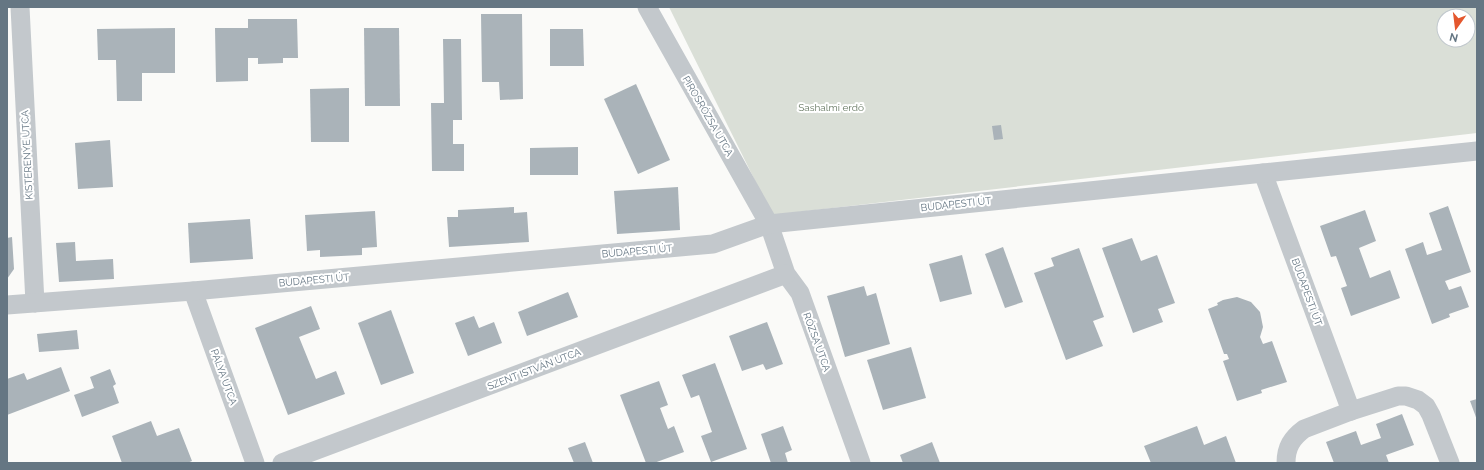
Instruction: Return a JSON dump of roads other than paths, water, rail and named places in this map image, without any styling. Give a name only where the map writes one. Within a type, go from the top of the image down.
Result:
[{"type":"street","name":"KISTERENYE UTCA","points":[[20,7],[35,303]]},
{"type":"street","name":"PIROSRÓZSA UTCA","points":[[647,7],[769,224]]},
{"type":"street","name":"BUDAPESTI ÚT","points":[[7,305],[193,291],[713,244],[769,224],[1477,151]]},
{"type":"street","name":"BUDAPESTI ÚT","points":[[1263,173],[1350,411]]},
{"type":"street","name":"RÓZSA UTCA","points":[[769,224],[786,274],[800,293],[861,463]]},
{"type":"street","name":"SZENT ISTVÁN UTCA","points":[[282,463],[786,274]]},
{"type":"street","name":"PÁLYA UTCA","points":[[193,291],[255,463]]},
{"type":"street","points":[[1286,463],[1286,451],[1289,444],[1304,429],[1350,411],[1398,396],[1406,396],[1418,400],[1426,406],[1432,415],[1450,463]]},
{"type":"park label","name":"Sashalmi erdő","points":[[831,107]]}]
